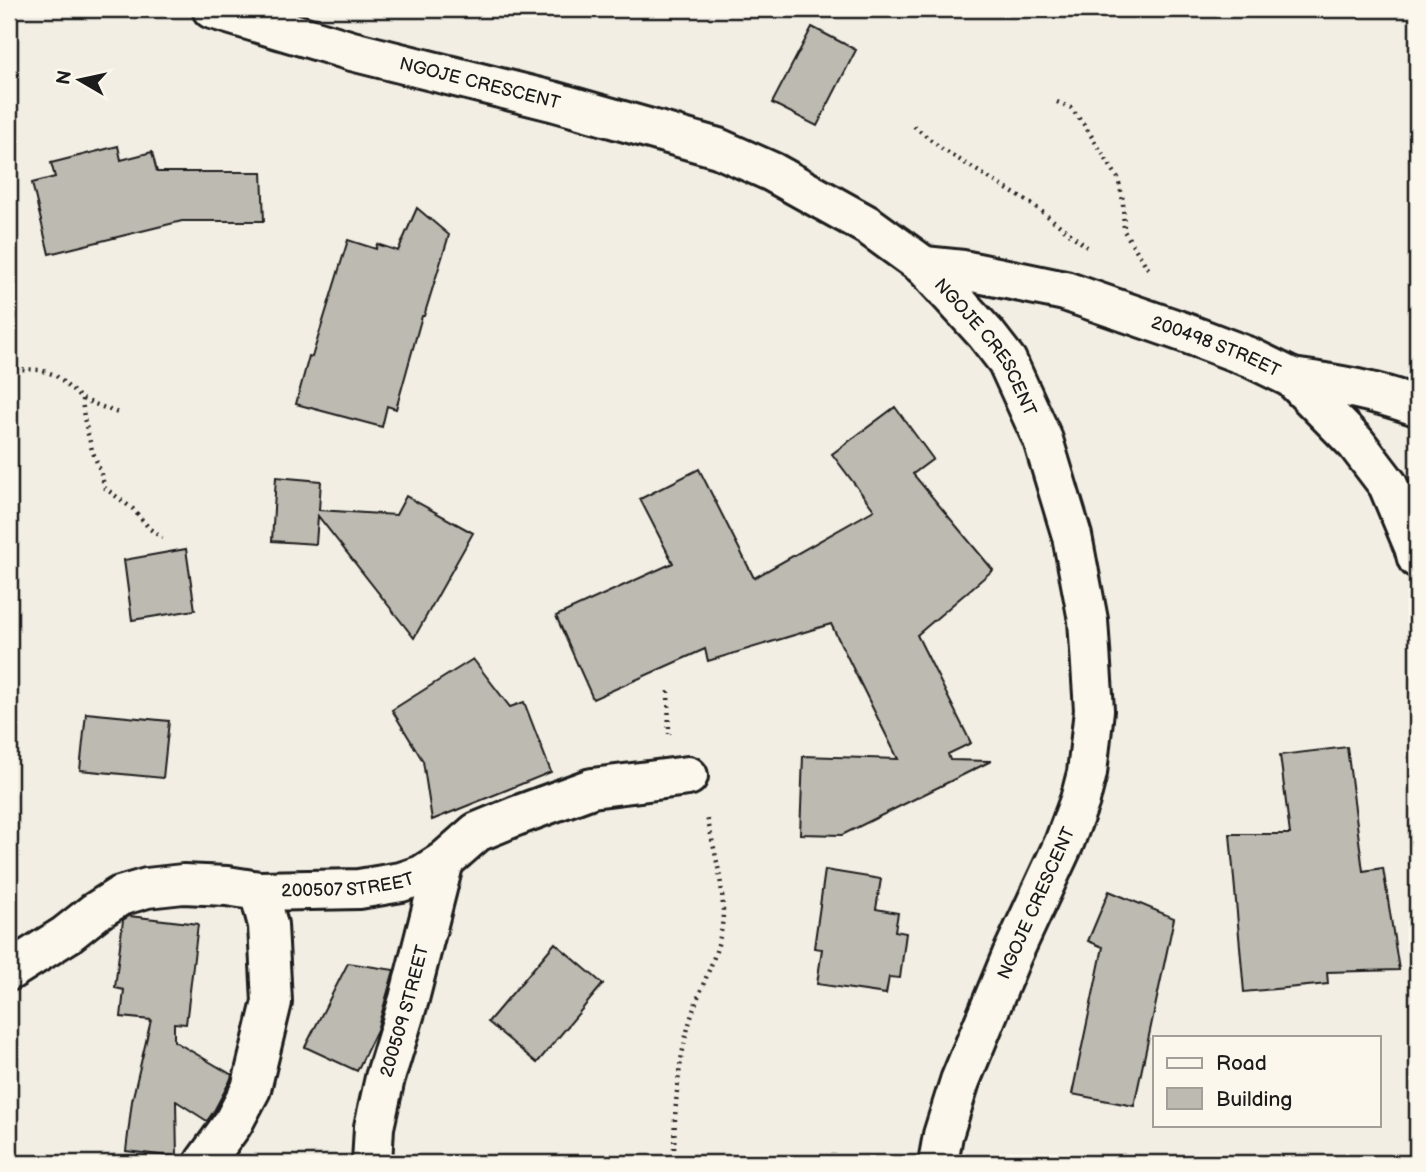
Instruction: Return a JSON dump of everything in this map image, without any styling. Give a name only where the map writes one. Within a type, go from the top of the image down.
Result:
[{"type":"street","name":"NGOJE CRESCENT","points":[[212,9],[352,51],[552,101],[718,148],[772,173],[869,226],[924,266],[1007,361],[1043,440],[1072,536],[1088,620],[1094,710],[1087,773],[1080,800],[1064,843],[1012,955],[960,1081],[943,1135],[938,1163]]},
{"type":"street","name":"200498 STREET","points":[[924,266],[963,270],[1065,291],[1249,357],[1292,378],[1356,443],[1388,485],[1417,558]]},
{"type":"street","points":[[1292,378],[1347,386],[1417,406]]},
{"type":"street","name":"200507 STREET","points":[[9,971],[120,896],[148,888],[183,884],[259,891],[359,889],[401,882],[444,861],[477,832],[516,816],[592,788],[688,776]]},
{"type":"street","name":"200509 STREET","points":[[372,1163],[374,1126],[410,999],[444,861]]},
{"type":"street","points":[[204,1163],[233,1123],[251,1089],[272,1002],[268,925],[259,891]]},
{"type":"path","points":[[1057,102],[1071,108],[1118,178],[1123,201],[1124,231],[1159,284],[1183,332]]},
{"type":"path","points":[[914,126],[942,149],[1036,207],[1090,249]]},
{"type":"path","points":[[9,366],[41,370],[55,375],[82,400],[118,413]]},
{"type":"path","points":[[82,400],[92,450],[106,488],[133,509],[149,528],[162,538]]},
{"type":"path","points":[[668,691],[669,744],[677,763],[700,793],[706,810],[723,912],[720,942],[683,1048],[674,1126],[674,1163]]},
{"type":"building","points":[[812,27],[856,50],[817,126],[772,103]]},
{"type":"building","points":[[118,146],[121,160],[152,152],[157,172],[262,172],[264,221],[182,221],[49,254],[32,183],[55,177],[51,163]]},
{"type":"building","points":[[417,208],[449,235],[422,316],[396,409],[387,406],[382,427],[296,404],[309,356],[312,357],[348,240],[376,249],[377,244],[398,251]]},
{"type":"building","points":[[895,407],[933,459],[913,474],[993,570],[917,635],[971,743],[948,754],[950,760],[991,761],[842,835],[800,834],[803,756],[898,759],[831,624],[708,661],[705,649],[593,699],[556,616],[673,563],[640,499],[699,469],[754,578],[874,510],[832,454]]},
{"type":"building","points":[[276,477],[321,481],[319,510],[396,515],[406,496],[473,533],[414,638],[318,516],[316,544],[272,541]]},
{"type":"building","points":[[186,549],[195,610],[132,620],[124,560]]},
{"type":"building","points":[[473,659],[510,707],[524,702],[551,772],[432,820],[423,761],[392,710]]},
{"type":"building","points":[[86,713],[169,721],[163,778],[80,770]]},
{"type":"building","points":[[1347,747],[1363,871],[1383,868],[1399,970],[1327,972],[1328,984],[1244,992],[1230,834],[1290,834],[1280,755]]},
{"type":"building","points":[[825,870],[881,879],[876,909],[898,913],[895,931],[906,933],[900,978],[889,977],[886,994],[817,984],[822,949],[814,948]]},
{"type":"building","points":[[1109,891],[1174,918],[1134,1106],[1072,1094],[1103,947],[1088,941]]},
{"type":"building","points":[[129,916],[198,924],[186,1024],[174,1023],[174,1041],[232,1075],[207,1121],[176,1101],[177,1157],[126,1151],[132,1101],[151,1020],[121,1017],[124,990],[115,988],[123,920]]},
{"type":"building","points":[[555,943],[603,984],[537,1063],[488,1022]]},
{"type":"building","points":[[348,963],[394,970],[377,1030],[357,1071],[305,1047]]}]
